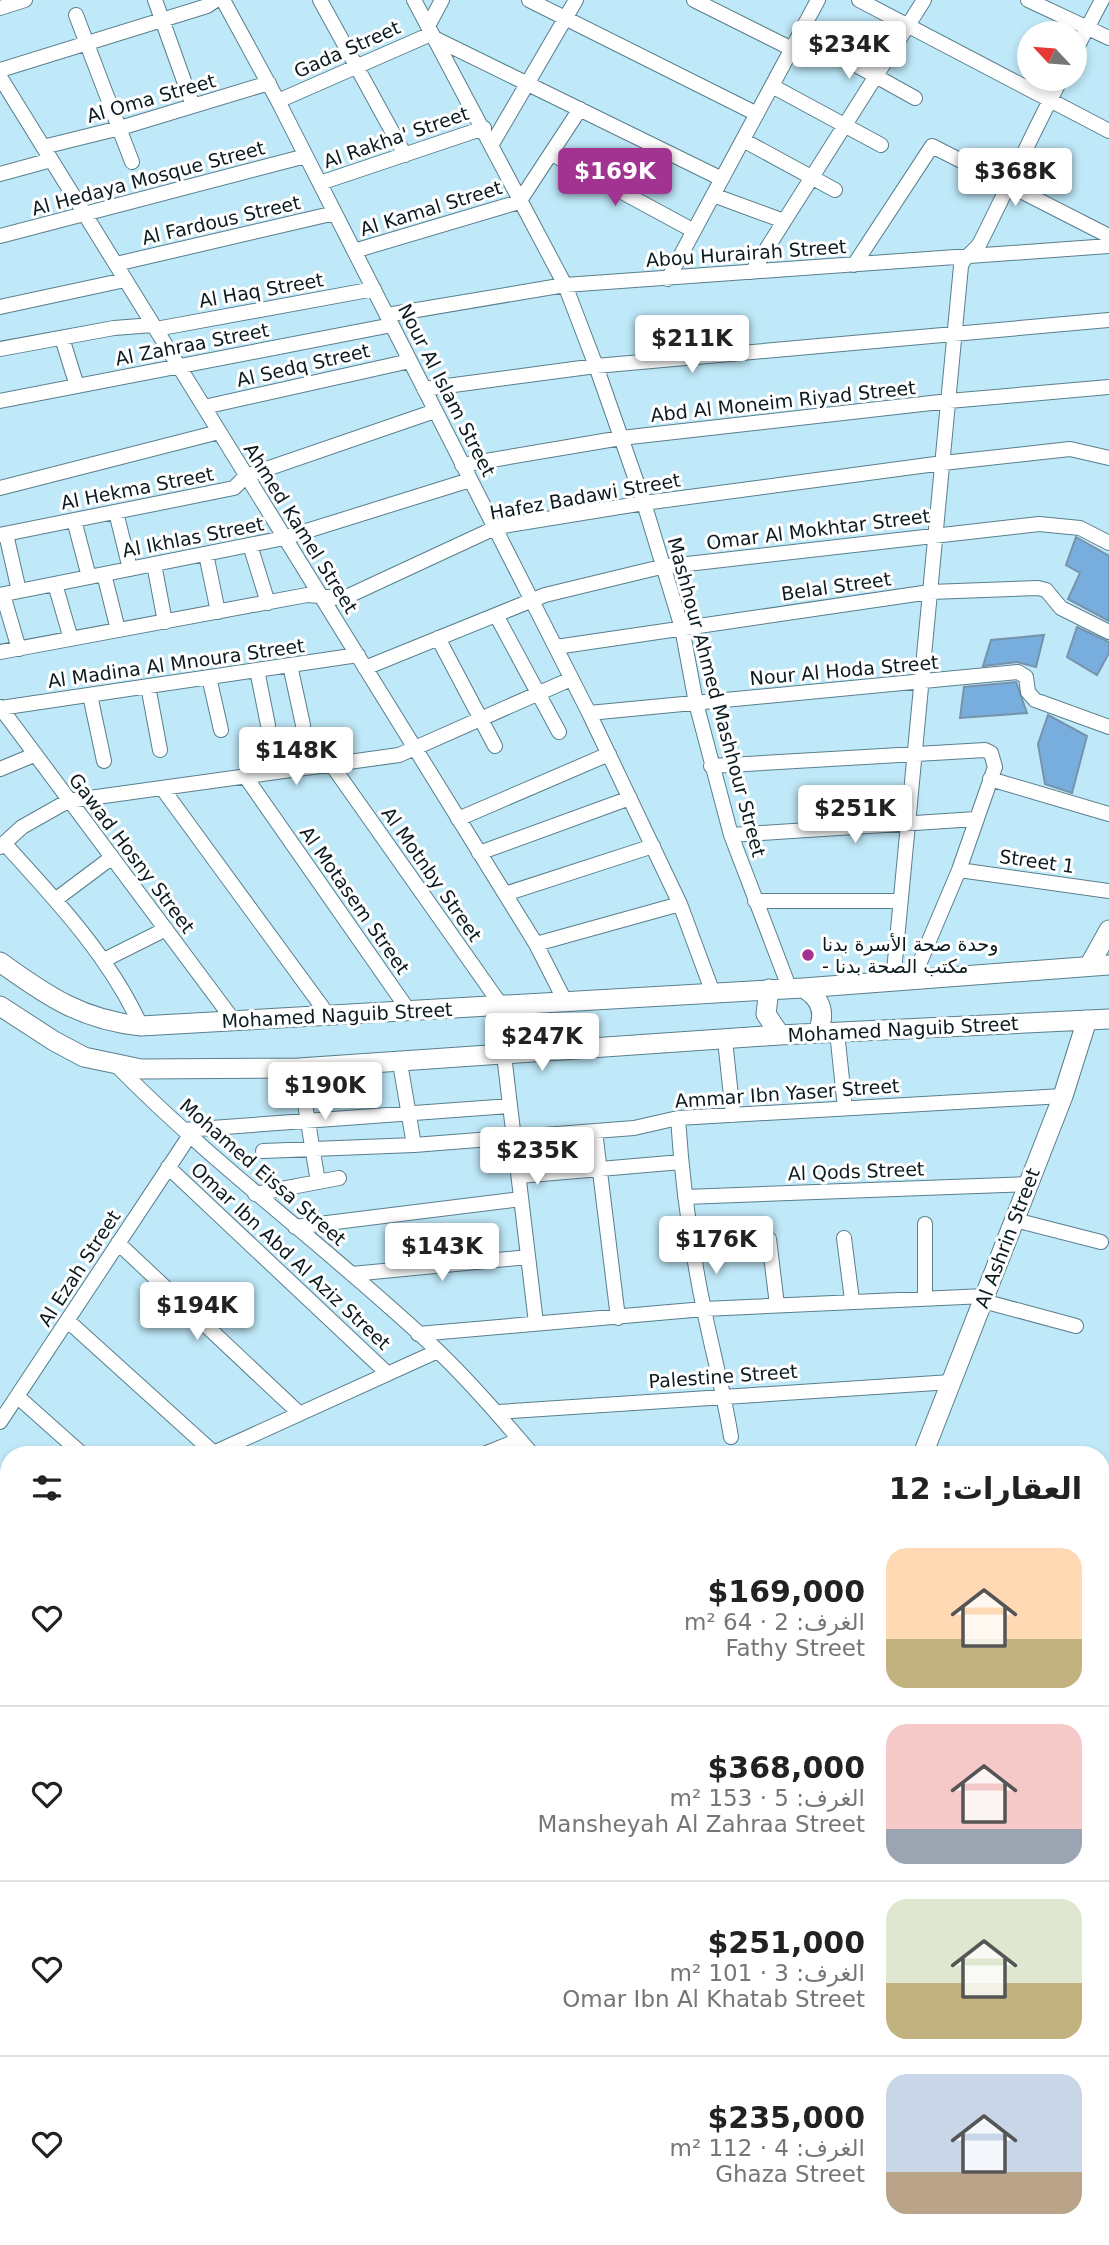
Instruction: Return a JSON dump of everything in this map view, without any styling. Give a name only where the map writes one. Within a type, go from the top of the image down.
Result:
[{"type":"main road","points":[[1089,966],[1109,930]]},
{"type":"main road","name":"Mohamed Naguib Street","points":[[0,962],[55,1001],[84,1014],[142,1026],[796,988],[1109,965]]},
{"type":"main road","points":[[796,988],[811,992],[821,1007],[821,1025],[817,1033]]},
{"type":"main road","points":[[769,989],[766,1014],[780,1035]]},
{"type":"main road","name":"Mohamed Naguib Street","points":[[0,1006],[54,1041],[85,1056],[117,1066],[141,1069],[299,1068],[400,1063],[780,1035],[1109,1019]]},
{"type":"main road","name":"Al Ashrin Street","points":[[926,1446],[1063,1096],[1087,1020]]},
{"type":"street","points":[[0,8],[25,0]]},
{"type":"street","points":[[155,0],[193,106]]},
{"type":"street","points":[[0,71],[207,6],[216,0]]},
{"type":"street","name":"Nour Al Islam Street","points":[[223,0],[278,100],[462,465],[497,527],[589,713],[680,904],[713,993]]},
{"type":"street","points":[[320,0],[405,155]]},
{"type":"street","name":"Mashhour Ahmed Mashhour Street","points":[[414,0],[565,285],[644,503],[661,567],[682,628],[696,704],[731,835],[755,901],[796,988]]},
{"type":"street","points":[[442,0],[431,33],[527,84],[722,178]]},
{"type":"street","points":[[529,0],[757,114]]},
{"type":"street","points":[[492,144],[576,0]]},
{"type":"street","points":[[694,0],[792,49]]},
{"type":"street","points":[[668,279],[818,0]]},
{"type":"street","points":[[859,0],[1109,131]]},
{"type":"street","points":[[752,272],[923,0]]},
{"type":"street","points":[[1028,0],[1109,38]]},
{"type":"street","points":[[1088,27],[1102,0]]},
{"type":"street","points":[[76,16],[132,162]]},
{"type":"street","name":"Gada Street","points":[[278,100],[431,33]]},
{"type":"street","points":[[800,34],[915,98]]},
{"type":"street","name":"Ahmed Kamel Street","points":[[0,77],[536,944],[565,1001]]},
{"type":"street","name":"Al Oma Street","points":[[43,147],[120,128],[269,83]]},
{"type":"street","points":[[772,86],[881,145]]},
{"type":"street","points":[[902,981],[900,901],[965,257],[979,244],[1006,184],[1055,91]]},
{"type":"street","points":[[0,106],[15,102]]},
{"type":"street","points":[[519,202],[580,109]]},
{"type":"street","name":"Al Rakha' Street","points":[[320,183],[484,128]]},
{"type":"street","points":[[743,140],[835,190]]},
{"type":"street","points":[[855,265],[932,146],[1109,236]]},
{"type":"street","points":[[552,154],[694,231]]},
{"type":"street","name":"Al Hedaya Mosque Street","points":[[0,236],[306,156]]},
{"type":"street","points":[[0,174],[51,160]]},
{"type":"street","points":[[713,195],[784,221]]},
{"type":"street","name":"Al Kamal Street","points":[[354,251],[519,202]]},
{"type":"street","name":"Al Fardous Street","points":[[116,264],[335,213]]},
{"type":"street","name":"Abou Hurairah Street","points":[[389,320],[565,285],[1109,246]]},
{"type":"street","points":[[0,307],[125,280]]},
{"type":"street","name":"Al Haq Street","points":[[0,349],[62,338],[154,327],[374,289]]},
{"type":"street","name":"Al Zahraa Street","points":[[0,401],[389,320]]},
{"type":"street","points":[[424,389],[596,366],[1109,320]]},
{"type":"street","points":[[62,338],[77,386]]},
{"type":"street","name":"Al Sedq Street","points":[[204,407],[410,361]]},
{"type":"street","name":"Abd Al Moneim Riyad Street","points":[[462,465],[621,438],[949,401],[1109,387]]},
{"type":"street","name":"Al Hekma Street","points":[[3,534],[234,488],[246,476],[435,411]]},
{"type":"street","points":[[0,488],[219,432]]},
{"type":"street","name":"Hafez Badawi Street","points":[[0,652],[268,603],[320,595],[344,598],[497,527],[644,503],[943,463],[1070,449],[1109,458]]},
{"type":"street","name":"Al Ikhlas Street","points":[[1,595],[284,538],[470,480]]},
{"type":"street","points":[[116,512],[130,569]]},
{"type":"street","points":[[74,520],[89,577]]},
{"type":"street","name":"Omar Al Mokhtar Street","points":[[438,638],[545,594],[661,567],[936,533],[1060,524],[1080,528],[1109,544]]},
{"type":"street","points":[[3,534],[19,592]]},
{"type":"street","points":[[250,545],[268,603]]},
{"type":"street","points":[[206,554],[218,612]]},
{"type":"street","points":[[154,564],[165,622]]},
{"type":"street","points":[[104,574],[118,631]]},
{"type":"street","points":[[55,584],[71,639]]},
{"type":"street","name":"Belal Street","points":[[556,647],[930,592],[1038,588],[1046,590],[1061,608],[1109,632]]},
{"type":"street","points":[[1,595],[19,649]]},
{"type":"street","points":[[496,615],[559,732]]},
{"type":"street","points":[[438,638],[495,746]]},
{"type":"street","name":"Al Madina Al Mnoura Street","points":[[0,708],[290,665],[362,661],[438,638]]},
{"type":"street","points":[[290,665],[303,725]]},
{"type":"street","points":[[257,670],[268,725]]},
{"type":"street","name":"Nour Al Hoda Street","points":[[589,713],[1018,672],[1027,677],[1028,692],[1035,700],[1109,727]]},
{"type":"street","points":[[209,677],[221,730]]},
{"type":"street","points":[[142,1026],[125,990],[104,960],[55,900],[2,845],[33,820],[68,801],[399,755],[413,746],[481,720],[571,679]]},
{"type":"street","points":[[148,686],[160,750]]},
{"type":"street","points":[[90,695],[104,761]]},
{"type":"street","name":"Gawad Hosny Street","points":[[0,708],[234,1021]]},
{"type":"street","points":[[711,766],[988,750],[995,759],[959,870],[902,981]]},
{"type":"street","points":[[458,819],[609,754]]},
{"type":"street","points":[[0,769],[34,755]]},
{"type":"street","name":"Al Motnby Street","points":[[331,764],[501,1005]]},
{"type":"street","name":"Al Motasem Street","points":[[245,776],[409,1011]]},
{"type":"street","points":[[990,779],[1109,814]]},
{"type":"street","points":[[162,788],[328,1016]]},
{"type":"street","points":[[479,853],[630,799]]},
{"type":"street","points":[[731,835],[976,819]]},
{"type":"street","points":[[505,894],[653,846]]},
{"type":"street","points":[[55,900],[111,858]]},
{"type":"street","name":"Street 1","points":[[959,870],[1109,891]]},
{"type":"street","points":[[755,901],[900,901]]},
{"type":"street","points":[[536,944],[680,904]]},
{"type":"street","points":[[104,960],[166,929]]},
{"type":"street","points":[[837,1032],[845,1108]]},
{"type":"street","points":[[725,1040],[733,1115]]},
{"type":"street","points":[[505,1055],[536,1323]]},
{"type":"street","points":[[400,1063],[414,1145]]},
{"type":"street","name":"Mohamed Eissa Street","points":[[117,1066],[187,1133],[438,1351],[498,1412],[525,1446]]},
{"type":"street","points":[[299,1068],[318,1182]]},
{"type":"street","name":"Ammar Ibn Yaser Street","points":[[263,1151],[514,1138],[634,1128],[678,1118],[1063,1096]]},
{"type":"street","points":[[187,1133],[510,1106]]},
{"type":"street","points":[[678,1118],[685,1197],[704,1309],[731,1437]]},
{"type":"street","points":[[595,1131],[618,1318]]},
{"type":"street","name":"Al Ezah Street","points":[[0,1422],[168,1167],[187,1133]]},
{"type":"street","points":[[519,1176],[681,1162]]},
{"type":"street","name":"Omar Ibn Abd Al Aziz Street","points":[[168,1167],[388,1374]]},
{"type":"street","points":[[256,1194],[339,1178]]},
{"type":"street","name":"Al Qods Street","points":[[685,1197],[1029,1184]]},
{"type":"street","points":[[295,1227],[521,1199]]},
{"type":"street","points":[[1015,1220],[1101,1242]]},
{"type":"street","points":[[925,1224],[925,1298]]},
{"type":"street","points":[[844,1238],[852,1300]]},
{"type":"street","points":[[769,1239],[777,1305]]},
{"type":"street","points":[[118,1243],[300,1414]]},
{"type":"street","points":[[352,1274],[528,1257]]},
{"type":"street","points":[[418,1334],[704,1309],[925,1298],[984,1298],[1076,1326]]},
{"type":"street","points":[[68,1321],[205,1446]]},
{"type":"street","points":[[229,1446],[438,1351]]},
{"type":"street","name":"Palestine Street","points":[[498,1412],[951,1382]]},
{"type":"street","points":[[18,1397],[73,1446]]},
{"type":"street","points":[[504,1446],[519,1440]]},
{"type":"building","points":[[1076,537],[1109,556],[1109,621],[1068,599],[1080,573],[1066,565]]},
{"type":"building","points":[[1077,627],[1109,642],[1109,653],[1097,675],[1067,657]]},
{"type":"building","points":[[1044,635],[1036,667],[1017,662],[983,666],[991,640]]},
{"type":"building","points":[[1016,682],[1027,713],[960,718],[964,687]]},
{"type":"building","points":[[1048,715],[1087,736],[1072,793],[1045,784],[1038,744]]},
{"type":"place","name":"وحدة صحة الأسرة بدنا - مكتب الصحة بدنا","points":[[808,955]]}]
